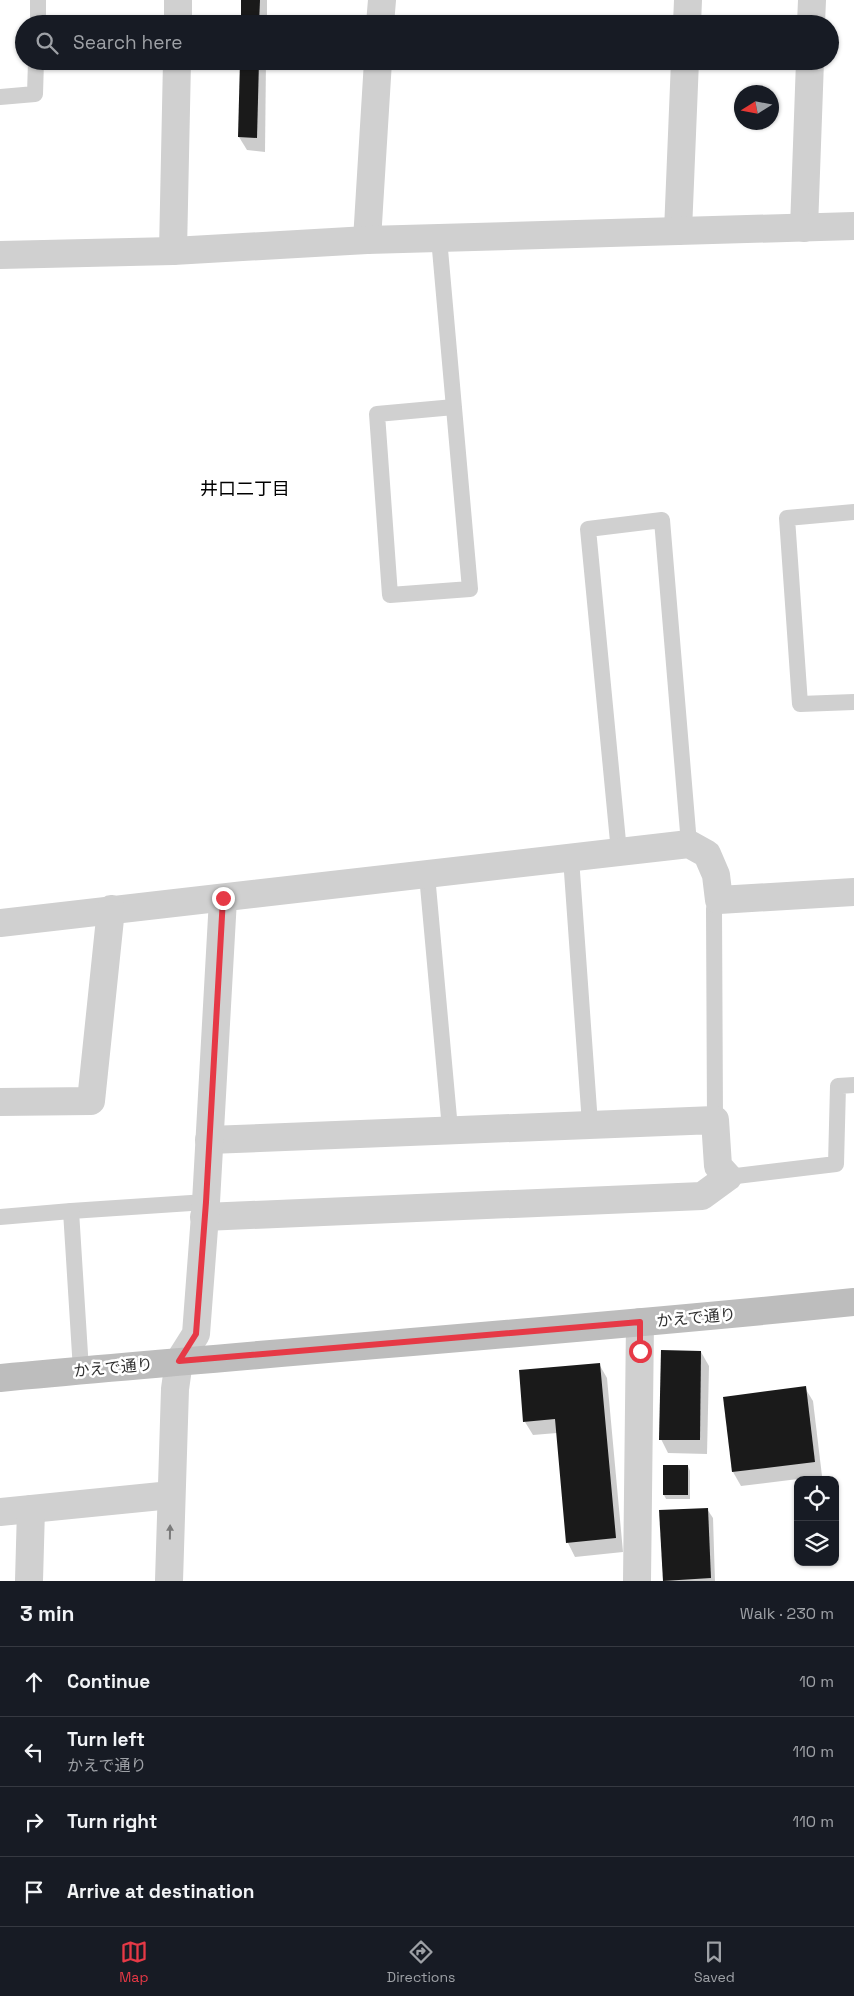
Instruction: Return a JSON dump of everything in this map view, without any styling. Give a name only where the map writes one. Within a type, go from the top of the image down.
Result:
[{"type":"street","points":[[178,0],[178,15]]},
{"type":"street","points":[[381,15],[382,0]]},
{"type":"street","points":[[687,15],[688,0]]},
{"type":"street","points":[[811,15],[812,0]]},
{"type":"street","points":[[173,251],[177,70]]},
{"type":"street","points":[[367,240],[377,70]]},
{"type":"street","points":[[678,231],[685,70]]},
{"type":"street","points":[[804,228],[810,70]]},
{"type":"street","points":[[0,255],[173,251],[367,240],[854,226]]},
{"type":"street","points":[[0,923],[689,844],[707,854],[716,874],[719,900],[854,892]]},
{"type":"street","points":[[169,1581],[175,1389],[179,1361],[196,1334],[223,898]]},
{"type":"street","points":[[0,1102],[90,1101],[111,909]]},
{"type":"street","points":[[205,1210],[702,1196],[728,1177],[718,1166],[716,1120],[209,1140]]},
{"type":"street","name":"かえで通り","points":[[0,1378],[179,1361],[689,1319],[854,1302]]},
{"type":"street","points":[[637,1581],[640,1322]]},
{"type":"street","points":[[0,1512],[171,1495]]},
{"type":"street","points":[[29,1581],[31,1509]]},
{"type":"lane","points":[[38,0],[38,15]]},
{"type":"lane","points":[[0,97],[35,94],[36,70]]},
{"type":"lane","points":[[439,238],[454,407],[470,589],[390,595],[377,414],[454,407]]},
{"type":"lane","points":[[854,512],[788,518],[800,704],[854,702]]},
{"type":"lane","points":[[619,852],[588,529],[662,520],[689,844]]},
{"type":"lane","points":[[571,858],[590,1124]]},
{"type":"lane","points":[[427,874],[450,1129]]},
{"type":"lane","points":[[716,1120],[714,909],[719,900]]},
{"type":"lane","points":[[728,1177],[836,1164],[838,1086],[854,1085]]},
{"type":"lane","points":[[0,1217],[71,1211],[205,1210]]},
{"type":"lane","points":[[71,1211],[81,1370]]},
{"type":"building","points":[[241,0],[260,0],[259,15],[241,15]]},
{"type":"building","points":[[240,70],[259,70],[257,138],[238,137]]},
{"type":"building","points":[[661,1350],[701,1351],[700,1440],[659,1440]]},
{"type":"building","points":[[600,1363],[616,1538],[566,1543],[555,1419],[523,1422],[519,1370]]},
{"type":"building","points":[[806,1386],[815,1462],[732,1472],[723,1397]]},
{"type":"building","points":[[663,1465],[688,1465],[688,1495],[663,1495]]},
{"type":"building","points":[[708,1508],[711,1578],[663,1581],[659,1510]]},
{"type":"district","name":"井口二丁目","points":[[245,489]]},
{"type":"route","points":[[223,898],[206,1202],[196,1334],[179,1361],[640,1322],[640,1351]]}]
